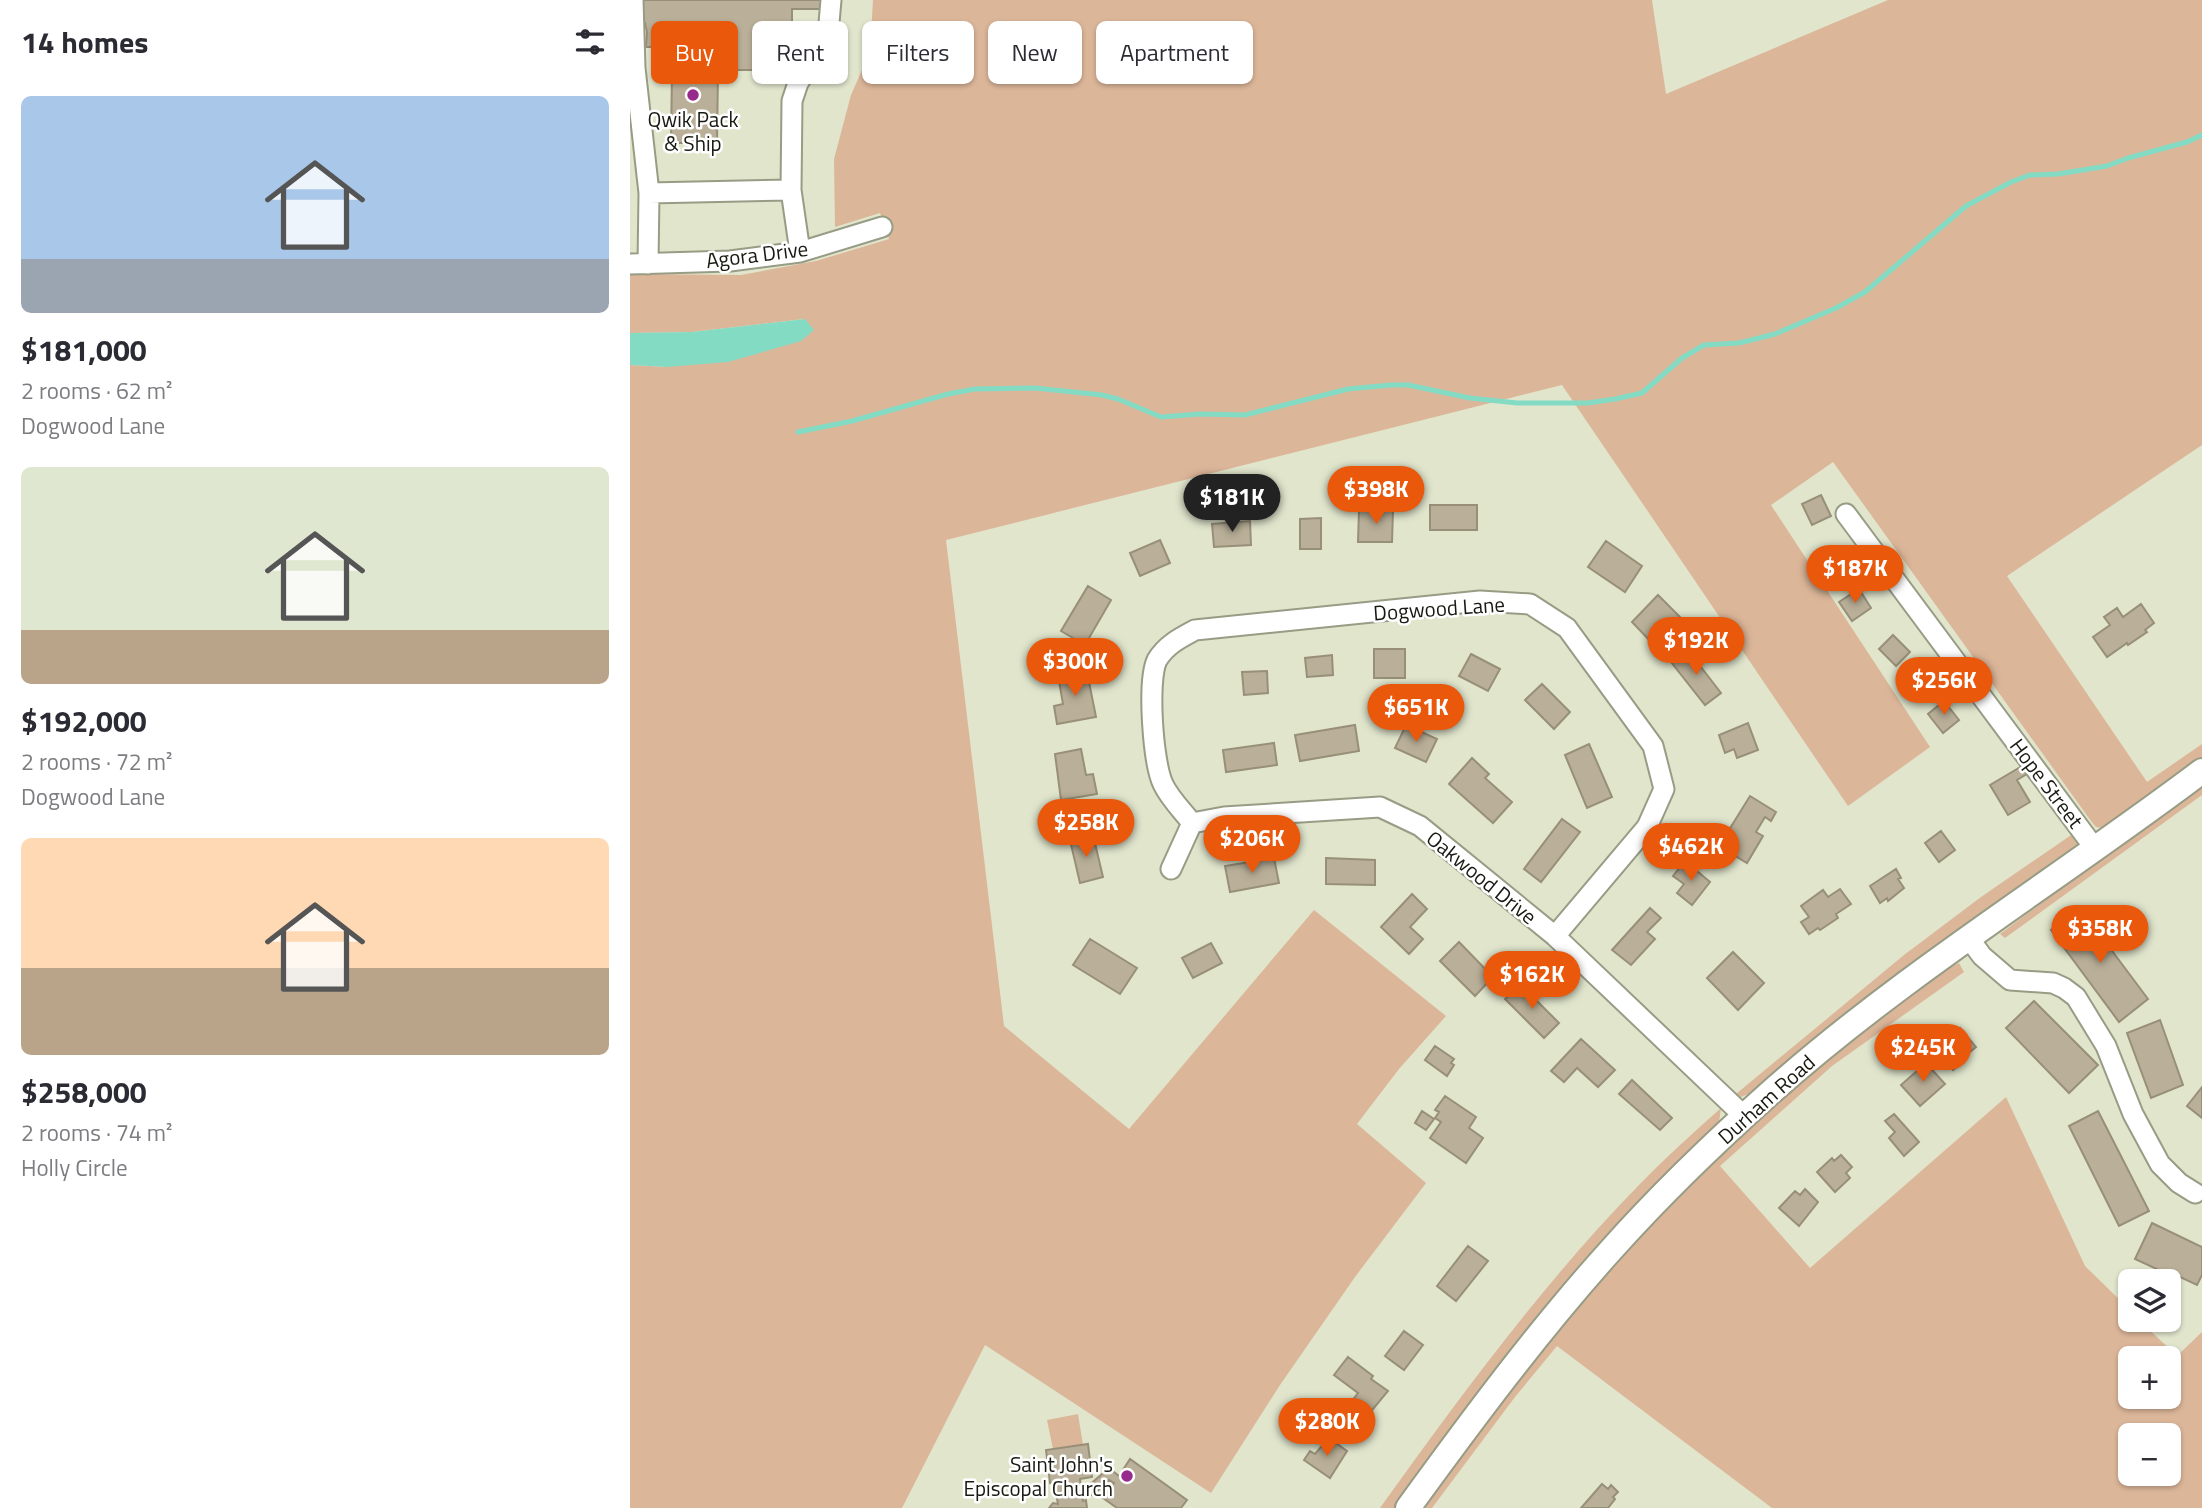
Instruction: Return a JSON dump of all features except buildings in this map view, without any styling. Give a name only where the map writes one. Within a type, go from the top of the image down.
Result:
[{"type":"main road","name":"Durham Road","points":[[1408,1508],[1554,1318],[1611,1250],[1655,1203],[1745,1116],[1838,1037],[1968,937],[2096,850],[2202,771]]},
{"type":"street","points":[[633,0],[635,68],[649,193],[639,264]]},
{"type":"street","points":[[800,252],[791,190],[792,101],[798,83],[818,52],[829,23],[831,0]]},
{"type":"street","points":[[649,193],[791,190]]},
{"type":"street","name":"Agora Drive","points":[[639,264],[730,261],[800,252],[882,227]]},
{"type":"street","name":"Hope Street","points":[[1846,514],[2096,850]]},
{"type":"street","name":"Dogwood Lane","points":[[1192,823],[1171,798],[1158,772],[1151,697],[1152,678],[1157,661],[1173,641],[1195,630],[1480,601],[1530,604],[1567,628],[1646,735],[1653,746],[1664,789],[1647,827],[1555,936]]},
{"type":"street","name":"Oakwood Drive","points":[[1192,823],[1224,817],[1380,807],[1420,826],[1555,936],[1745,1116]]},
{"type":"street","points":[[1171,869],[1192,823]]},
{"type":"street","points":[[1968,937],[1982,956],[2010,980],[2053,983],[2076,997],[2106,1046],[2133,1114],[2160,1164],[2179,1183],[2194,1193]]},
{"type":"shaded area","points":[[873,0],[1652,0],[1666,94],[1888,0],[2202,0],[2202,445],[2007,576],[2147,782],[2202,744],[2202,759],[2103,828],[2096,827],[1833,462],[1771,505],[1930,747],[1848,806],[1562,385],[946,540],[1004,1026],[1129,1129],[1314,910],[1446,1016],[1399,1069],[1357,1124],[1426,1183],[1355,1277],[1280,1385],[1211,1493],[985,1345],[902,1508],[630,1508],[630,365],[667,367],[804,319],[692,332],[630,333],[630,274],[741,275],[816,261],[889,239],[880,213],[835,227],[834,159],[851,95],[862,70],[862,84],[974,84],[974,21],[872,21]]},
{"type":"shaded area","points":[[2202,783],[2202,795],[2005,938],[2000,934]]},
{"type":"shaded area","points":[[2077,831],[2078,844],[1966,925],[1761,1089],[1741,1097],[1736,1094],[1904,955],[1981,897]]},
{"type":"shaded area","points":[[1959,963],[1964,972],[1832,1066],[1720,1166],[1810,1268],[2006,1097],[2085,1266],[2118,1298],[2118,1332],[2152,1332],[2166,1346],[2118,1346],[2118,1409],[2181,1409],[2181,1352],[2202,1332],[2202,1508],[1772,1508],[1557,1346],[1432,1508],[1419,1508],[1560,1324],[1674,1196],[1839,1046],[1943,970]]},
{"type":"shaded area","points":[[1721,1108],[1719,1123],[1397,1508],[1380,1508],[1472,1383],[1570,1261],[1649,1175]]},
{"type":"shaded area","points":[[1078,1414],[1083,1445],[1053,1449],[1047,1420]]},
{"type":"water","points":[[805,319],[814,330],[801,341],[728,362],[667,367],[630,365],[630,333],[692,332]]},
{"type":"waterway","points":[[798,432],[975,389],[1035,388],[1102,395],[1161,417],[1245,415],[1348,389],[1391,385],[1408,385],[1470,398],[1517,403],[1588,403],[1615,399],[1642,393],[1682,358],[1704,345],[1739,343],[1775,334],[1836,308],[1865,292],[1966,206],[2011,182],[2030,175],[2058,174],[2107,166],[2202,135]]},
{"type":"place","name":"Qwik Pack & Ship","points":[[693,95]]},
{"type":"place","name":"Saint John's Episcopal Church","points":[[1127,1476]]}]
